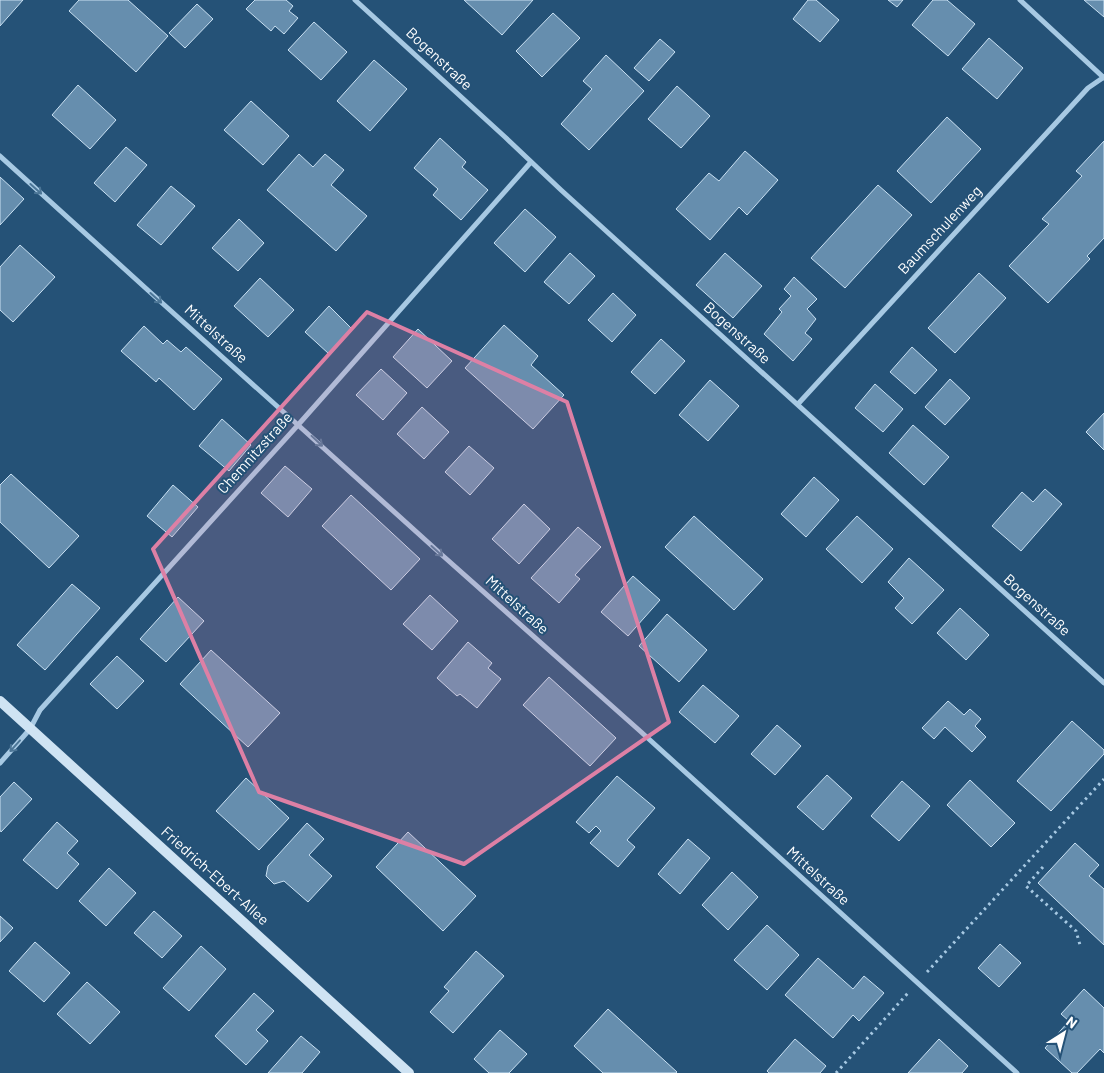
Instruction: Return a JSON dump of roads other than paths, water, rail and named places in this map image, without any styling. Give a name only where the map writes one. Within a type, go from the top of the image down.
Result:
[{"type":"street","name":"Bogenstraße","points":[[355,0],[1104,683]]},
{"type":"street","points":[[1020,0],[1104,77]]},
{"type":"street","name":"Baumschulenweg","points":[[798,404],[1088,88],[1104,77]]},
{"type":"street","name":"Mittelstraße","points":[[0,156],[150,293],[648,738],[1017,1073]]},
{"type":"street","name":"Chemnitzstraße","points":[[0,763],[30,729],[40,710],[531,162]]},
{"type":"street","name":"Friedrich-Ebert-Allee","points":[[0,701],[409,1073]]}]
